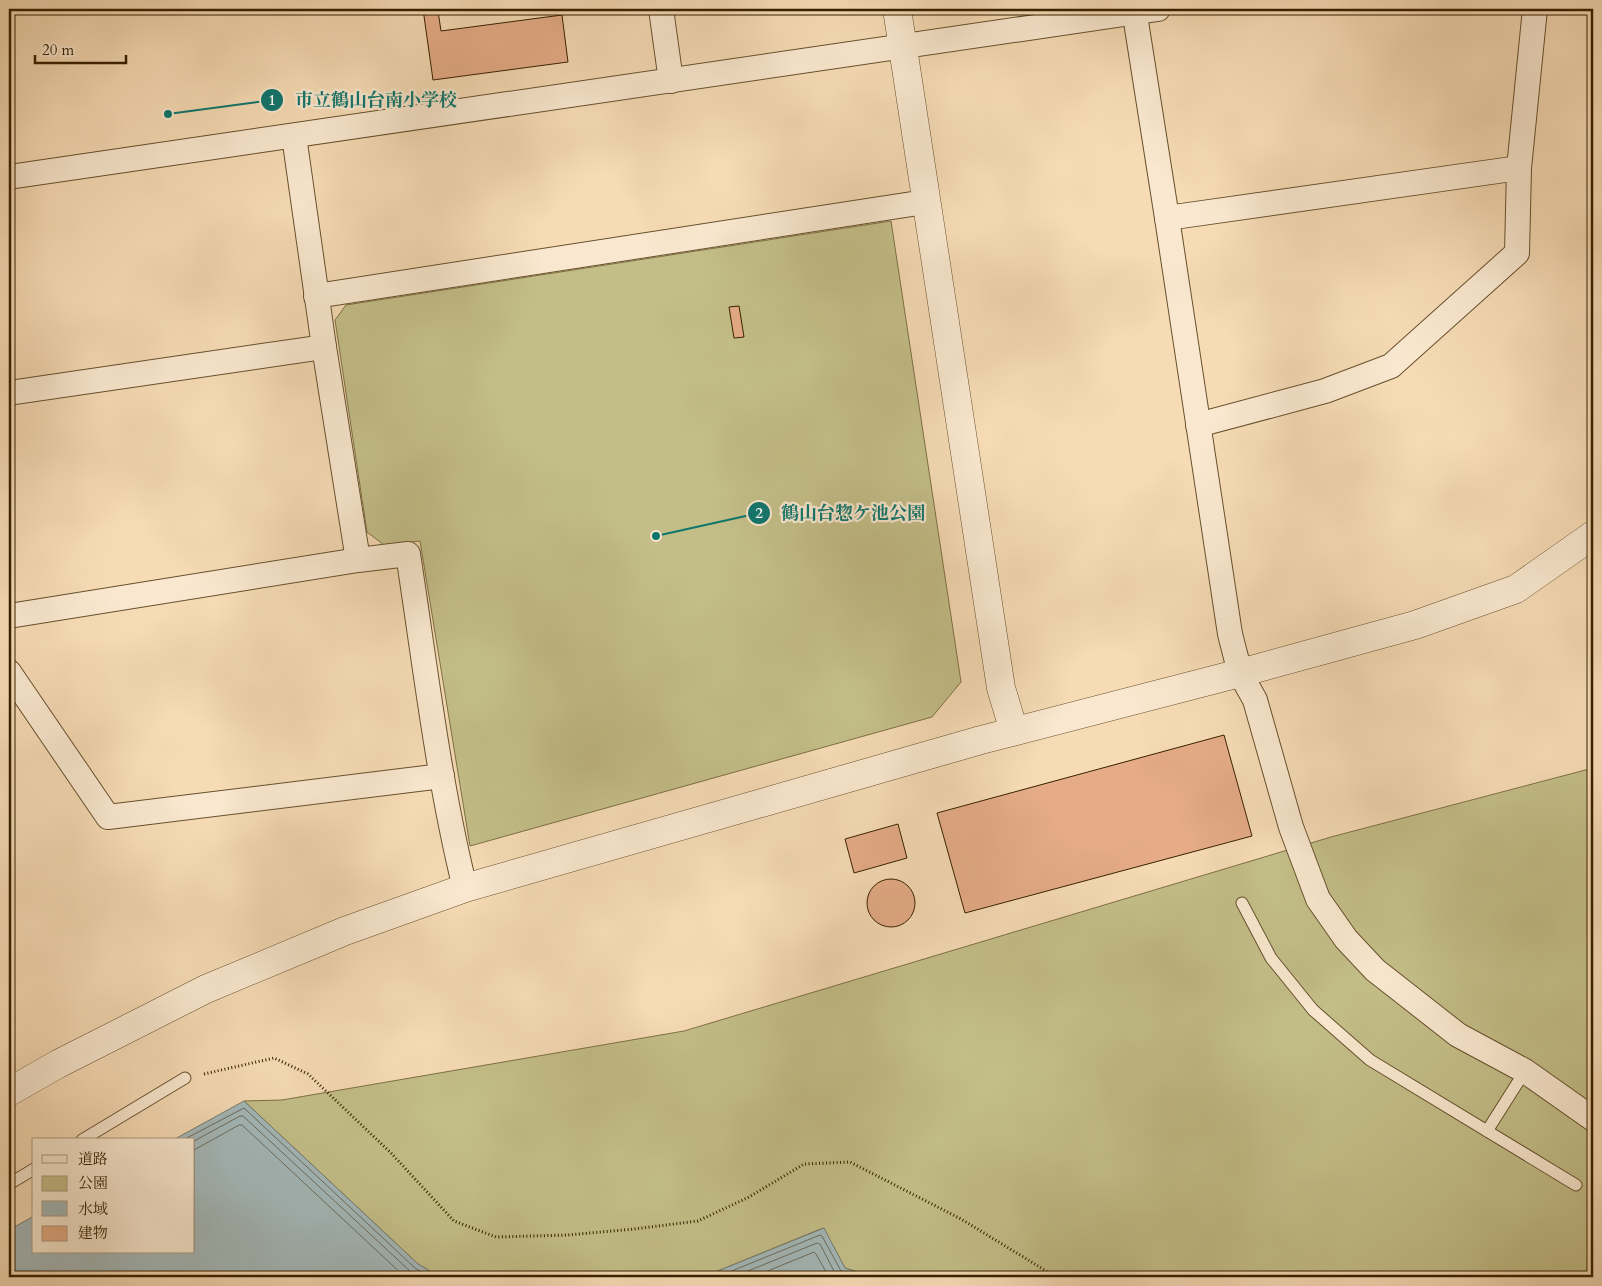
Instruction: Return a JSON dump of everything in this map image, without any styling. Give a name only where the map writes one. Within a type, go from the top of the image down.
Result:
[{"type":"street","points":[[661,9],[672,81]]},
{"type":"street","points":[[897,9],[925,202],[1001,688],[1014,731]]},
{"type":"street","points":[[9,178],[672,81],[902,45],[1158,9]]},
{"type":"street","points":[[1198,425],[1324,391],[1391,366],[1517,253],[1519,168],[1535,9]]},
{"type":"street","points":[[1134,11],[1230,634],[1240,673],[1255,700],[1291,827],[1318,899],[1346,939],[1375,970],[1458,1035],[1525,1071],[1593,1119]]},
{"type":"street","points":[[294,136],[316,296],[358,560]]},
{"type":"street","points":[[1167,218],[1519,168]]},
{"type":"street","points":[[316,296],[925,202]]},
{"type":"street","points":[[9,393],[324,346]]},
{"type":"street","points":[[9,1092],[58,1064],[206,989],[346,931],[465,888],[1014,731],[1240,673],[1415,625],[1516,589],[1593,535]]},
{"type":"street","points":[[9,616],[358,560],[408,554],[442,776],[465,888]]},
{"type":"street","points":[[9,672],[108,817],[442,776]]},
{"type":"lane","points":[[1242,903],[1271,958],[1312,1010],[1370,1060],[1576,1185]]},
{"type":"lane","points":[[1487,1131],[1525,1071]]},
{"type":"lane","points":[[85,1138],[186,1078]]},
{"type":"lane","points":[[9,1184],[32,1170]]},
{"type":"path","points":[[186,1078],[274,1058],[308,1074],[390,1153],[454,1222],[496,1237],[568,1235],[698,1221],[749,1197],[804,1164],[850,1162],[961,1219],[1056,1277]]},
{"type":"green space","points":[[891,221],[961,682],[932,717],[470,846],[420,541],[384,545],[367,532],[335,320],[346,305]]},
{"type":"green space","points":[[1593,768],[1593,1277],[873,1277],[845,1268],[823,1228],[703,1277],[440,1277],[418,1264],[244,1101],[282,1100],[684,1031],[1331,837]]},
{"type":"water","points":[[244,1101],[418,1264],[440,1277],[9,1277],[9,1230],[32,1217],[32,1254],[195,1254],[195,1138],[177,1138]]},
{"type":"water","points":[[824,1228],[845,1268],[873,1277],[703,1277]]},
{"type":"building","points":[[423,9],[454,9],[438,11],[441,31],[562,15],[568,62],[433,80]]},
{"type":"building","points":[[739,306],[744,337],[734,338],[729,307]]},
{"type":"building","points":[[1224,735],[1252,836],[965,913],[937,813]]},
{"type":"building","points":[[898,824],[907,858],[854,873],[845,839]]},
{"type":"building","points":[[886,879],[896,879],[908,886],[915,898],[915,908],[908,920],[896,927],[886,927],[878,923],[871,916],[867,908],[867,898],[871,890],[878,883]]},
{"type":"place","name":"市立鶴山台南小学校","points":[[168,114]]},
{"type":"place","name":"鶴山台惣ケ池公園","points":[[656,536]]}]
